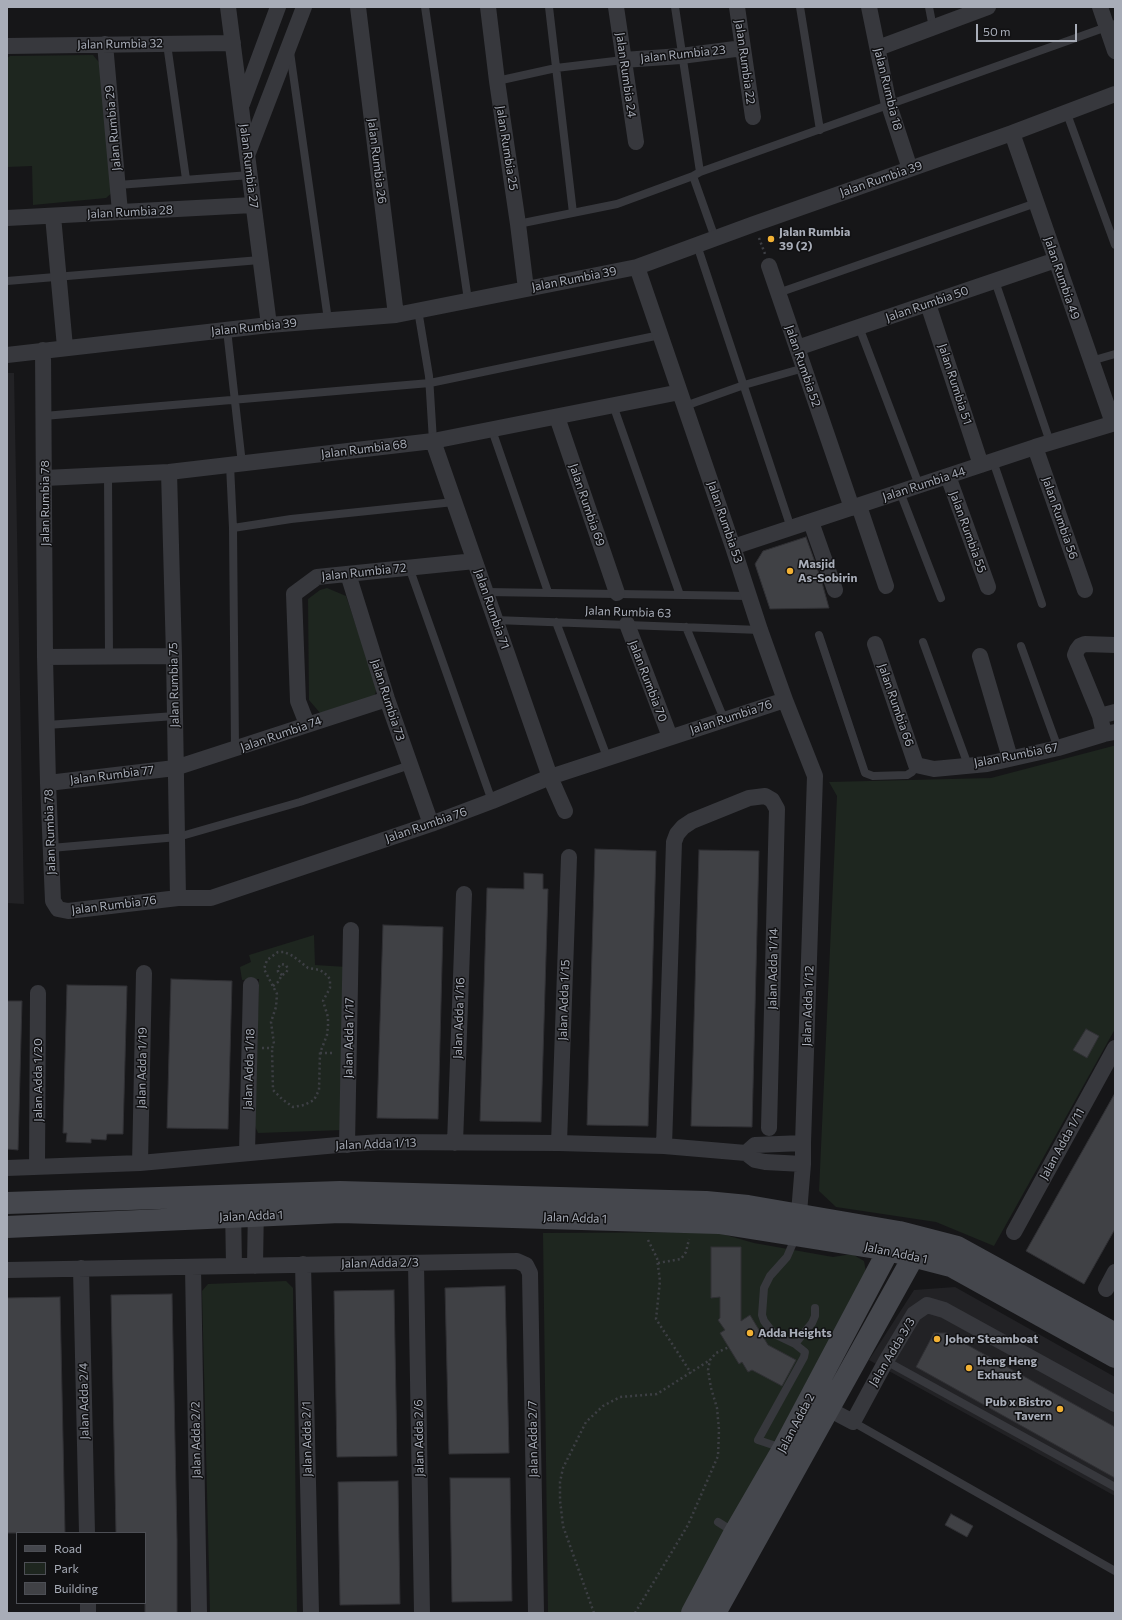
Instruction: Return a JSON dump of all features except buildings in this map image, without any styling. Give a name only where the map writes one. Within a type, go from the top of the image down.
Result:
[{"type":"street","name":"Jalan Rumbia 27","points":[[228,7],[269,325]]},
{"type":"street","points":[[247,155],[304,7]]},
{"type":"street","name":"Jalan Rumbia 26","points":[[358,7],[396,315]]},
{"type":"street","name":"Jalan Rumbia 25","points":[[488,7],[526,288]]},
{"type":"street","name":"Jalan Rumbia 24","points":[[616,7],[636,142]]},
{"type":"street","name":"Jalan Rumbia 22","points":[[737,7],[753,117]]},
{"type":"street","name":"Jalan Rumbia 18","points":[[870,7],[889,105],[910,169]]},
{"type":"street","points":[[1100,7],[1111,25],[1115,51]]},
{"type":"street","points":[[878,48],[983,8]]},
{"type":"street","points":[[241,106],[277,12],[296,26]]},
{"type":"street","name":"Jalan Rumbia 32","points":[[7,46],[233,43]]},
{"type":"street","name":"Jalan Rumbia 29","points":[[105,44],[120,212]]},
{"type":"street","name":"Jalan Rumbia 23","points":[[623,60],[681,56],[743,48]]},
{"type":"street","name":"Jalan Rumbia 39","points":[[10,356],[65,347],[269,325],[396,315],[637,267],[1012,133],[1066,111],[1115,94]]},
{"type":"street","name":"Jalan Rumbia 49","points":[[1012,133],[1114,423]]},
{"type":"street","name":"Jalan Rumbia 28","points":[[7,218],[253,205]]},
{"type":"street","points":[[53,216],[65,347]]},
{"type":"street","name":"Jalan Rumbia 50","points":[[797,348],[1056,260]]},
{"type":"street","name":"Jalan Rumbia 52","points":[[768,266],[855,507],[886,586]]},
{"type":"street","name":"Jalan Rumbia 53","points":[[637,267],[750,596],[760,630],[785,700],[815,776]]},
{"type":"street","name":"Jalan Rumbia 51","points":[[928,304],[987,463]]},
{"type":"street","name":"Jalan Rumbia 78","points":[[43,350],[45,657],[48,725],[48,783],[53,901],[58,909]]},
{"type":"street","name":"Jalan Rumbia 68","points":[[45,478],[168,472],[433,441],[613,405],[682,399]]},
{"type":"street","name":"Jalan Rumbia 69","points":[[557,417],[617,593]]},
{"type":"street","name":"Jalan Rumbia 44","points":[[733,547],[1042,444],[1114,423]]},
{"type":"street","name":"Jalan Rumbia 71","points":[[433,441],[550,777],[566,811]]},
{"type":"street","name":"Jalan Rumbia 56","points":[[1042,444],[1085,590]]},
{"type":"street","name":"Jalan Rumbia 75","points":[[168,472],[174,656],[178,898]]},
{"type":"street","name":"Jalan Rumbia 55","points":[[948,476],[988,587]]},
{"type":"street","points":[[810,522],[835,590]]},
{"type":"street","name":"Jalan Rumbia 72","points":[[307,724],[298,701],[294,594],[317,577],[475,561]]},
{"type":"street","name":"Jalan Rumbia 73","points":[[348,574],[387,700],[432,824]]},
{"type":"street","name":"Jalan Rumbia 70","points":[[627,624],[670,737]]},
{"type":"street","points":[[1110,733],[1108,714],[1076,655],[1080,646],[1088,643],[1115,645]]},
{"type":"street","name":"Jalan Rumbia 66","points":[[875,644],[916,765]]},
{"type":"street","points":[[45,657],[174,656]]},
{"type":"street","points":[[980,656],[1010,758]]},
{"type":"street","name":"Jalan Rumbia 74","points":[[175,768],[307,724],[387,700]]},
{"type":"street","name":"Jalan Rumbia 76","points":[[58,909],[68,911],[178,898],[211,898],[432,824],[550,777],[785,700]]},
{"type":"street","name":"Jalan Rumbia 67","points":[[916,765],[934,769],[987,764],[1058,748],[1110,733]]},
{"type":"street","name":"Jalan Rumbia 77","points":[[48,783],[175,768]]},
{"type":"street","name":"Jalan Adda 1/12","points":[[796,1236],[803,1164],[815,776]]},
{"type":"street","name":"Jalan Adda 1/14","points":[[664,1146],[674,842],[680,831],[692,821],[749,798],[764,796],[772,800],[777,809],[769,1128]]},
{"type":"street","name":"Jalan Adda 1/15","points":[[560,1143],[569,857]]},
{"type":"street","name":"Jalan Adda 1/16","points":[[455,1142],[464,894]]},
{"type":"street","name":"Jalan Adda 1/17","points":[[347,1145],[351,930]]},
{"type":"street","name":"Jalan Adda 1/19","points":[[140,1163],[144,973]]},
{"type":"street","name":"Jalan Adda 1/18","points":[[246,1153],[251,985]]},
{"type":"street","name":"Jalan Adda 1/20","points":[[37,1167],[38,993]]},
{"type":"street","name":"Jalan Adda 1/11","points":[[1014,1232],[1114,1054]]},
{"type":"street","name":"Jalan Adda 1/13","points":[[7,1168],[140,1163],[381,1142],[560,1143],[664,1146],[746,1153]]},
{"type":"street","points":[[803,1143],[755,1145],[746,1153],[755,1160],[765,1162],[803,1164]]},
{"type":"street","name":"Jalan Adda 1","points":[[7,1227],[256,1205],[340,1192],[706,1202],[748,1206],[799,1215],[919,1247],[957,1247],[1115,1334]]},
{"type":"street","name":"Jalan Adda 1","points":[[7,1203],[233,1206]]},
{"type":"street","points":[[255,1266],[256,1205]]},
{"type":"street","name":"Jalan Adda 1","points":[[256,1205],[340,1212],[694,1221],[719,1223],[796,1236],[894,1241]]},
{"type":"street","points":[[233,1206],[234,1266]]},
{"type":"street","name":"Jalan Adda 2","points":[[692,1613],[739,1534],[809,1399],[894,1241]]},
{"type":"street","name":"Jalan Adda 1","points":[[919,1247],[1115,1357]]},
{"type":"street","name":"Jalan Adda 2","points":[[715,1613],[739,1534],[829,1409],[919,1247]]},
{"type":"street","name":"Jalan Adda 2/3","points":[[193,1267],[517,1261],[526,1265]]},
{"type":"street","name":"Jalan Adda 2/6","points":[[416,1263],[422,1613]]},
{"type":"street","name":"Jalan Adda 2/1","points":[[304,1264],[311,1613]]},
{"type":"street","name":"Jalan Adda 2/7","points":[[526,1265],[530,1273],[536,1613]]},
{"type":"street","points":[[7,1270],[193,1267]]},
{"type":"street","name":"Jalan Adda 2/2","points":[[193,1267],[199,1613]]},
{"type":"street","name":"Jalan Adda 2/4","points":[[81,1268],[87,1532]]},
{"type":"street","points":[[1106,1289],[1115,1272]]},
{"type":"street","name":"Jalan Adda 3/3","points":[[852,1422],[914,1314],[927,1305],[944,1310],[1115,1404]]},
{"type":"street","points":[[809,1399],[852,1422]]},
{"type":"lane","points":[[425,7],[468,300]]},
{"type":"lane","points":[[549,7],[573,213]]},
{"type":"lane","points":[[675,7],[696,174],[715,238]]},
{"type":"lane","points":[[800,7],[820,130]]},
{"type":"lane","points":[[929,7],[933,28]]},
{"type":"lane","points":[[518,224],[617,204],[696,174],[1111,25]]},
{"type":"lane","points":[[167,44],[186,179]]},
{"type":"lane","points":[[289,44],[328,320]]},
{"type":"lane","points":[[497,81],[556,68],[623,60]]},
{"type":"lane","points":[[1066,111],[1115,245]]},
{"type":"lane","points":[[118,185],[250,174]]},
{"type":"lane","points":[[778,293],[1036,203]]},
{"type":"lane","points":[[697,245],[791,528]]},
{"type":"lane","points":[[7,282],[260,260]]},
{"type":"lane","points":[[995,281],[1042,444]]},
{"type":"lane","points":[[418,310],[430,383],[433,441]]},
{"type":"lane","points":[[859,327],[919,485]]},
{"type":"lane","points":[[227,330],[235,401],[236,465],[233,528],[235,749]]},
{"type":"lane","points":[[44,416],[235,401],[430,383],[660,335]]},
{"type":"lane","points":[[1091,361],[1115,354]]},
{"type":"lane","points":[[682,399],[744,385],[804,368]]},
{"type":"lane","points":[[613,405],[680,595]]},
{"type":"lane","points":[[492,430],[548,592]]},
{"type":"lane","points":[[987,463],[1042,604]]},
{"type":"lane","points":[[108,475],[109,656]]},
{"type":"lane","points":[[900,492],[941,598]]},
{"type":"lane","points":[[233,528],[299,518],[454,502]]},
{"type":"lane","points":[[409,567],[492,801]]},
{"type":"lane","points":[[486,592],[750,596]]},
{"type":"lane","name":"Jalan Rumbia 63","points":[[495,620],[760,630]]},
{"type":"lane","points":[[556,622],[607,758]]},
{"type":"lane","points":[[686,627],[724,719]]},
{"type":"lane","points":[[819,635],[865,773],[873,776],[907,775],[912,772],[916,765]]},
{"type":"lane","points":[[923,642],[968,765]]},
{"type":"lane","points":[[1021,646],[1058,748]]},
{"type":"lane","points":[[48,725],[175,716]]},
{"type":"lane","points":[[51,848],[178,837],[300,802],[410,765]]},
{"type":"lane","points":[[783,1449],[758,1440],[804,1358],[804,1352],[795,1344],[774,1334],[764,1321],[762,1315],[764,1288],[770,1276],[787,1257],[796,1236]]},
{"type":"lane","points":[[795,1344],[812,1323],[815,1316],[815,1308]]},
{"type":"lane","points":[[886,1361],[1115,1487]]},
{"type":"lane","points":[[852,1422],[1115,1571]]},
{"type":"path","points":[[754,224],[768,266]]},
{"type":"path","points":[[278,952],[284,952],[293,956],[308,968],[320,970],[328,976],[330,980],[330,988],[323,1001],[328,1017],[327,1035],[320,1053],[319,1090],[314,1100],[304,1105],[293,1107],[273,1090],[272,1048],[274,1044],[271,1022],[276,1007],[277,994],[264,969],[268,960],[278,952]]},
{"type":"path","points":[[273,986],[278,982],[282,975],[286,974],[288,969],[286,965],[281,964],[278,968],[278,972],[282,975]]},
{"type":"path","points":[[250,1048],[272,1048]]},
{"type":"path","points":[[658,1264],[681,1258],[686,1252],[694,1221]]},
{"type":"path","points":[[648,1240],[657,1258],[660,1282],[656,1319],[691,1373]]},
{"type":"path","points":[[594,1613],[564,1526],[560,1500],[560,1482],[564,1468],[586,1422],[603,1406],[620,1397],[657,1394],[710,1360],[716,1353],[729,1347]]},
{"type":"path","points":[[635,1613],[688,1525],[718,1456],[717,1408],[708,1370],[710,1360]]},
{"type":"shaded area","points":[[7,373],[14,373],[24,904],[7,903]]},
{"type":"shaded area","points":[[955,1287],[1115,1377],[1115,1496],[869,1360],[914,1290]]},
{"type":"green space","points":[[93,55],[102,66],[114,191],[106,198],[33,205],[32,166],[7,167],[7,58],[10,56]]},
{"type":"green space","points":[[327,588],[346,596],[377,687],[374,698],[321,714],[309,700],[308,599],[320,590]]},
{"type":"green space","points":[[1115,746],[1115,1029],[994,1246],[936,1222],[836,1207],[819,1191],[837,796],[829,782],[991,778]]},
{"type":"green space","points":[[314,935],[315,965],[347,967],[344,1130],[258,1133],[255,1126],[259,979],[242,980],[240,967],[251,962],[249,955]]},
{"type":"green space","points":[[715,1232],[754,1243],[833,1257],[852,1254],[864,1261],[866,1272],[682,1613],[548,1613],[543,1233]]},
{"type":"green space","points":[[286,1281],[293,1288],[297,1613],[210,1613],[202,1291],[208,1284]]},
{"type":"place","name":"Jalan Rumbia 39 (2)","points":[[771,239]]},
{"type":"place","name":"Masjid As-Sobirin","points":[[790,571]]},
{"type":"place","name":"Adda Heights","points":[[750,1333]]},
{"type":"place","name":"Johor Steamboat","points":[[937,1339]]},
{"type":"place","name":"Heng Heng Exhaust","points":[[969,1368]]},
{"type":"place","name":"Pub x Bistro Tavern","points":[[1060,1409]]}]
